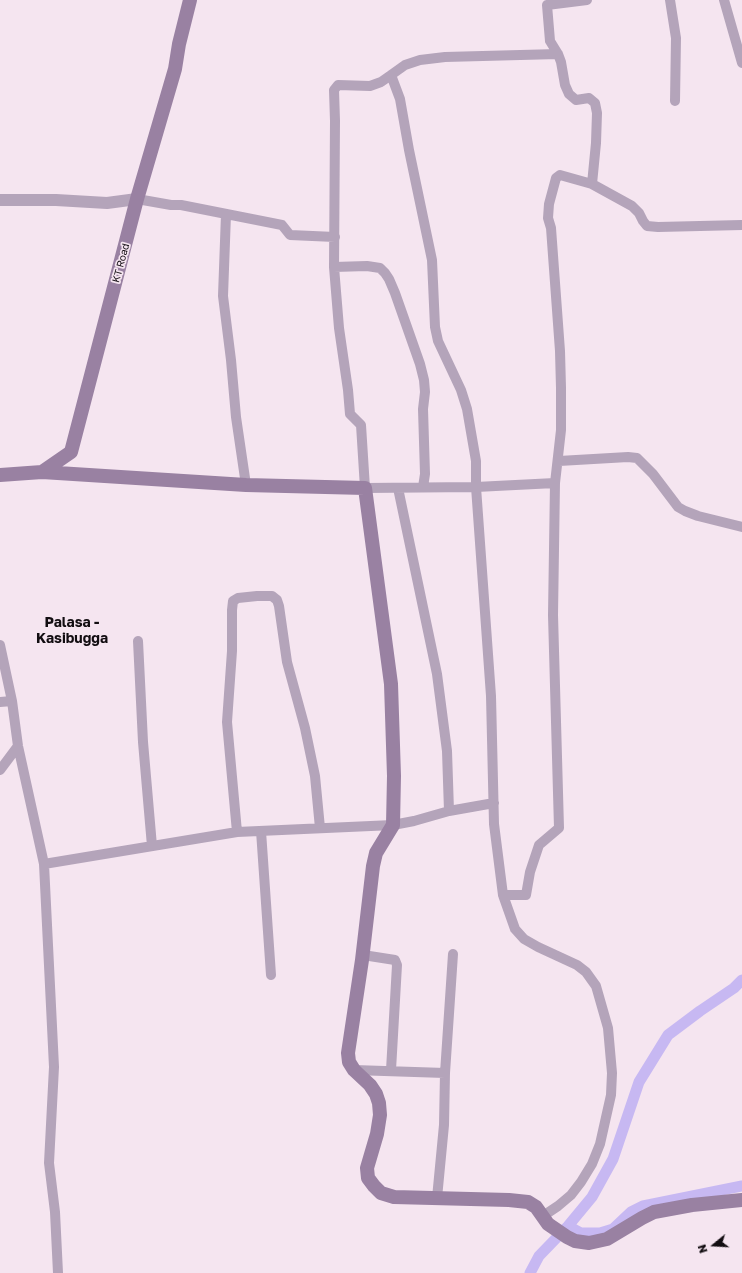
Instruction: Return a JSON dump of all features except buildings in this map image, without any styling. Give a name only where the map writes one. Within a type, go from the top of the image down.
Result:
[{"type":"main road","name":"KT Road","points":[[42,472],[71,452],[137,199],[175,69],[179,44],[190,0]]},
{"type":"main road","points":[[0,475],[42,472],[246,486],[364,488],[391,684],[394,776],[393,825],[376,853],[373,866],[362,955],[348,1047],[349,1062],[354,1070],[370,1085],[376,1094],[379,1103],[380,1115],[377,1134],[367,1168],[368,1178],[381,1193],[394,1197],[509,1200],[528,1202],[536,1207],[545,1220],[567,1237],[575,1241],[589,1243],[607,1239],[654,1212],[692,1205],[742,1200]]},
{"type":"street","points":[[587,0],[547,2],[550,41],[561,62],[565,84],[569,94],[576,100],[589,98],[595,103],[597,113],[596,143],[592,184]]},
{"type":"street","points":[[670,0],[676,38],[675,101]]},
{"type":"street","points":[[724,0],[742,63]]},
{"type":"street","points":[[555,483],[476,487],[364,488],[361,425],[350,414],[339,328],[334,268],[334,90],[338,85],[370,86],[381,82],[404,65],[420,60],[445,57],[558,54]]},
{"type":"street","points":[[391,75],[400,99],[432,260],[435,328],[438,341],[461,390],[467,409],[476,461],[476,487],[491,696],[494,824],[503,895],[515,929],[524,939],[577,965],[586,972],[596,986],[608,1028],[612,1073],[611,1095],[600,1144],[592,1164],[581,1182],[545,1220]]},
{"type":"street","points":[[503,895],[526,895],[530,872],[539,845],[559,828],[553,615],[555,483],[561,430],[560,351],[548,218],[549,204],[556,178],[560,175],[592,184],[632,206],[648,226],[742,225]]},
{"type":"street","points":[[0,200],[56,200],[107,203],[137,199],[171,205],[181,205],[282,225],[290,235],[335,237]]},
{"type":"street","points":[[226,214],[223,296],[236,417],[246,486]]},
{"type":"street","points":[[334,268],[367,266],[380,268],[385,272],[395,293],[420,364],[426,392],[423,409],[425,474],[423,488]]},
{"type":"street","points":[[558,461],[628,456],[637,458],[653,474],[678,507],[698,516],[742,527]]},
{"type":"street","points":[[398,488],[437,674],[447,751],[449,811]]},
{"type":"street","points":[[237,832],[227,722],[232,651],[232,610],[233,601],[238,598],[257,596],[272,596],[277,600],[279,606],[287,662],[305,728],[315,776],[320,828]]},
{"type":"street","points":[[138,641],[143,742],[152,846]]},
{"type":"street","points":[[0,645],[12,701],[18,746],[44,864],[54,1067],[48,1163],[55,1212],[58,1273]]},
{"type":"street","points":[[0,702],[12,701]]},
{"type":"street","points":[[0,770],[18,746]]},
{"type":"street","points":[[44,864],[237,832],[393,825],[414,821],[449,811],[494,803]]},
{"type":"street","points":[[261,831],[272,975]]},
{"type":"street","points":[[437,1198],[444,1125],[445,1073],[453,954]]},
{"type":"street","points":[[362,955],[395,960],[397,965],[391,1070]]},
{"type":"street","points":[[354,1070],[391,1070],[445,1073]]},
{"type":"waterway","points":[[530,1273],[539,1256],[568,1226],[592,1197],[613,1159],[639,1082],[668,1035],[734,988],[742,980]]},
{"type":"waterway","points":[[568,1226],[581,1233],[600,1233],[613,1229],[631,1212],[643,1206],[742,1186]]},
{"type":"district","name":"Palasa - Kasibugga","points":[[72,632]]}]
